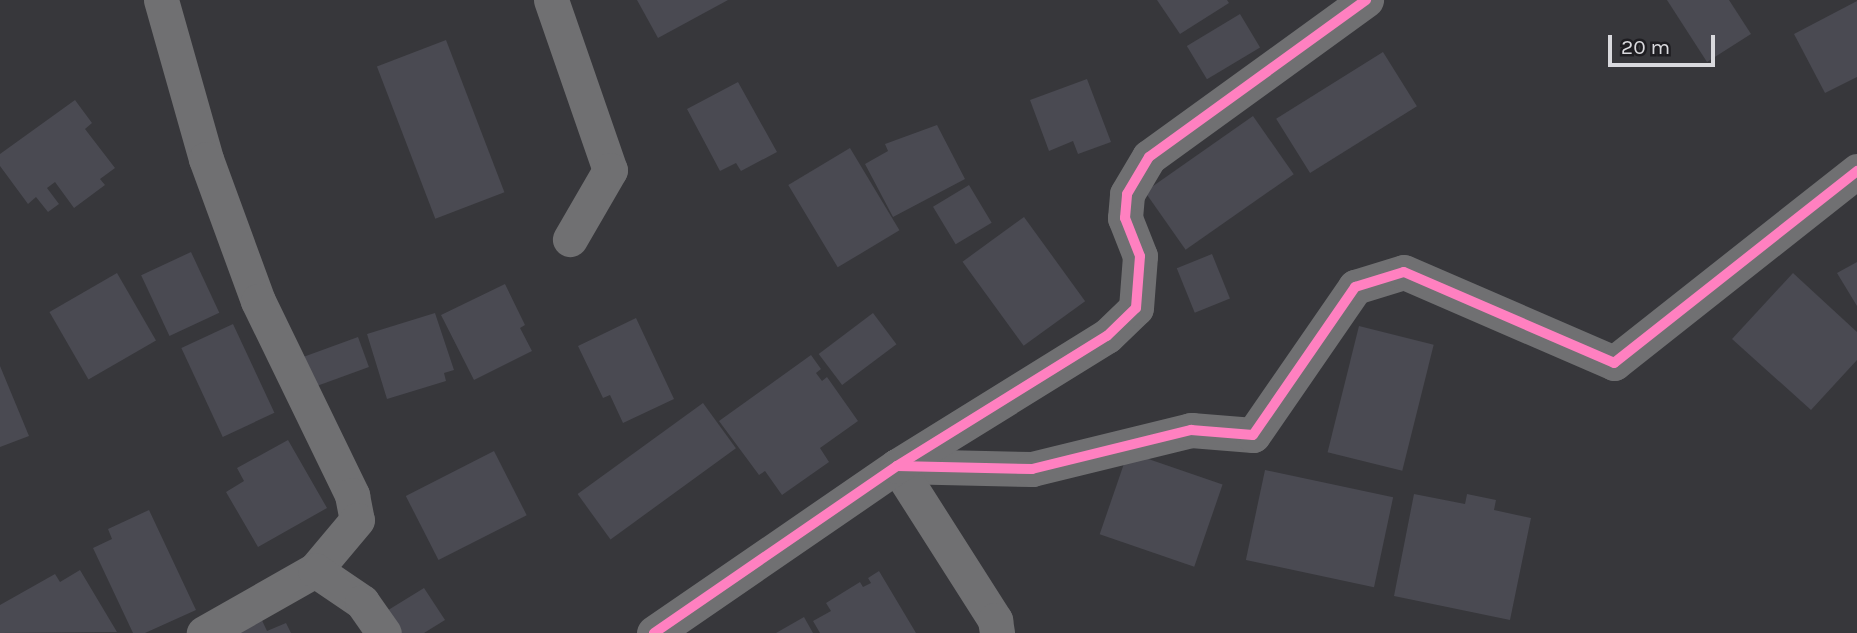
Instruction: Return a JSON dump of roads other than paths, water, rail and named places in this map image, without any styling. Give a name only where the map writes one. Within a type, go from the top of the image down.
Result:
[{"type":"street","points":[[161,0],[206,159],[258,301],[352,495],[357,520],[315,570],[204,633]]},
{"type":"street","points":[[551,0],[610,170],[570,239]]},
{"type":"street","points":[[654,633],[897,466],[1107,336],[1136,308],[1140,256],[1125,218],[1127,194],[1149,157],[1366,0]]},
{"type":"street","points":[[897,466],[1032,469],[1191,430],[1253,435],[1355,287],[1404,272],[1614,363],[1857,171]]},
{"type":"street","points":[[897,466],[995,620],[997,633]]},
{"type":"street","points":[[315,570],[362,602],[384,633]]}]
